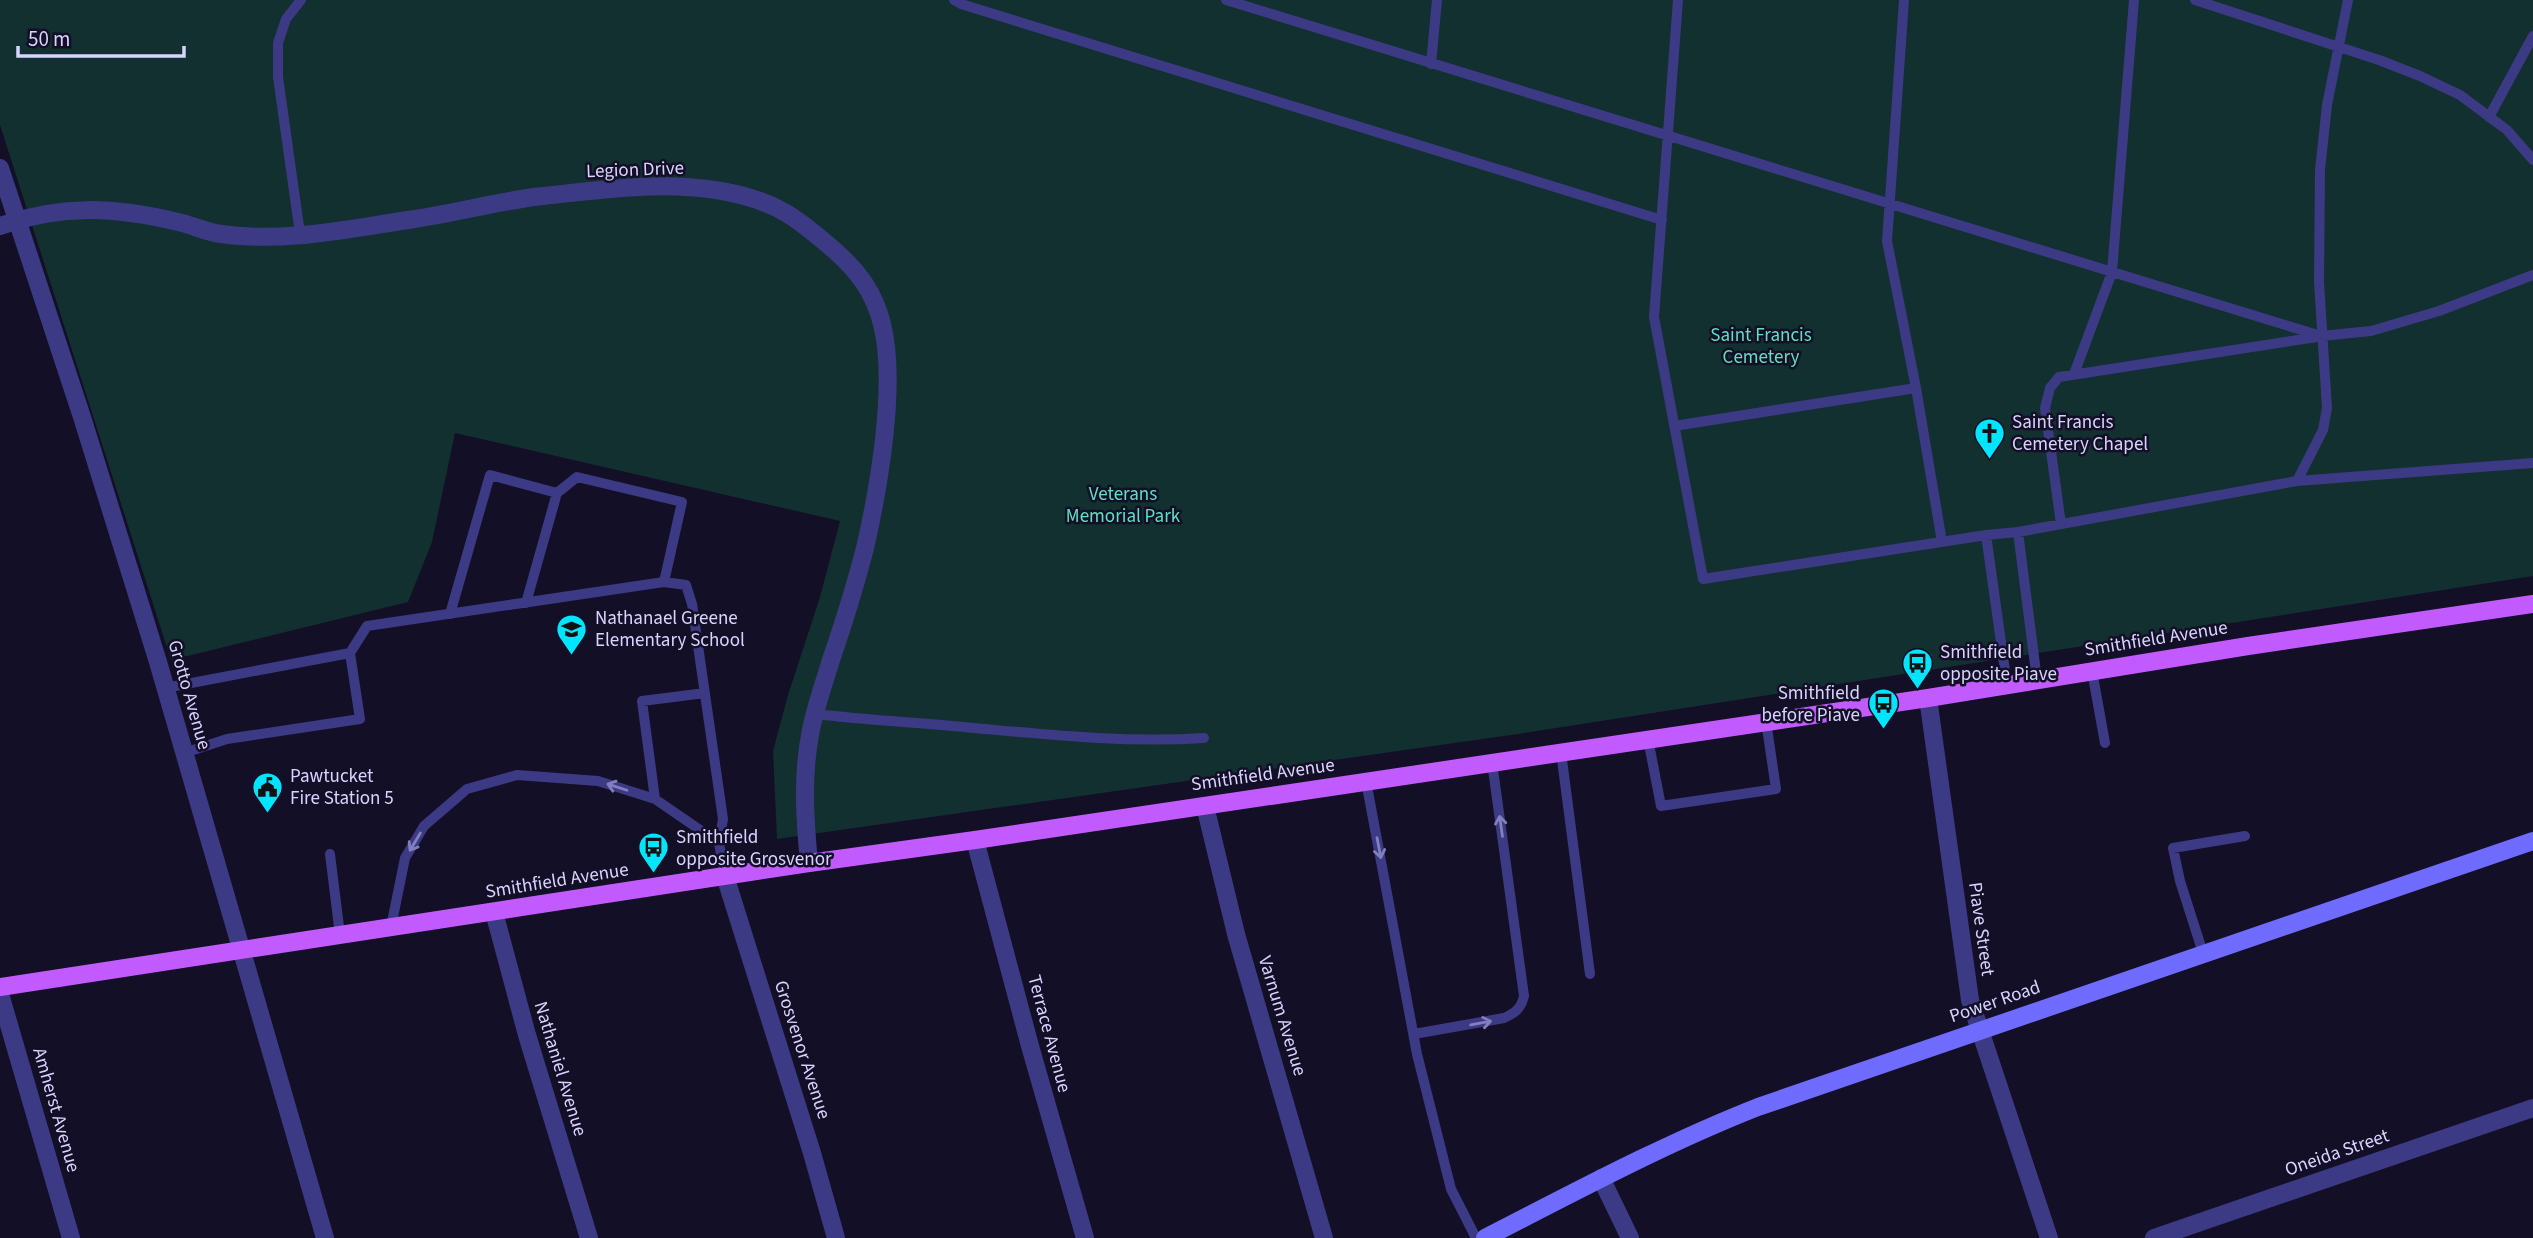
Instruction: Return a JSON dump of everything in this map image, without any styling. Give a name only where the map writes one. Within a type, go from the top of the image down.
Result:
[{"type":"main road","name":"Smithfield Avenue","points":[[0,988],[808,863],[1928,698],[2533,604]]},
{"type":"main road","name":"Power Road","points":[[1485,1238],[1601,1178],[1758,1107],[2533,841]]},
{"type":"street","name":"Grotto Avenue","points":[[0,168],[8,223],[82,417],[165,688],[325,1238]]},
{"type":"street","name":"Legion Drive","points":[[8,223],[65,210],[89,209],[139,214],[223,234],[255,237],[406,220],[533,197],[641,187],[684,187],[744,197],[785,212],[818,236],[847,262],[872,294],[883,326],[888,366],[877,490],[865,548],[814,713],[804,779],[808,863]]},
{"type":"street","name":"Piave Street","points":[[1928,698],[1970,1000],[2049,1238]]},
{"type":"street","name":"Varnum Avenue","points":[[1205,806],[1236,934],[1324,1238]]},
{"type":"street","name":"Terrace Avenue","points":[[975,840],[1085,1238]]},
{"type":"street","name":"Grosvenor Avenue","points":[[725,876],[836,1238]]},
{"type":"street","name":"Nathaniel Avenue","points":[[494,912],[527,1035],[589,1238]]},
{"type":"street","name":"Amherst Avenue","points":[[0,994],[71,1238]]},
{"type":"street","name":"Oneida Street","points":[[2154,1238],[2533,1108]]},
{"type":"street","points":[[1601,1178],[1630,1238]]},
{"type":"lane","points":[[300,234],[278,76],[278,43],[286,19],[301,0]]},
{"type":"lane","points":[[954,0],[1662,220]]},
{"type":"lane","points":[[1226,0],[2321,336]]},
{"type":"lane","points":[[1431,64],[1437,0]]},
{"type":"lane","points":[[1678,0],[1670,137],[1654,317],[1703,579],[2018,532],[2297,481],[2531,461]]},
{"type":"lane","points":[[1904,0],[1887,241],[1916,388],[1942,542]]},
{"type":"lane","points":[[2074,374],[2112,272],[2134,0]]},
{"type":"lane","points":[[2195,0],[2420,76],[2460,95],[2507,130],[2533,160]]},
{"type":"lane","points":[[2297,481],[2323,430],[2327,408],[2321,336],[2320,170],[2328,105],[2348,0]]},
{"type":"lane","points":[[2489,117],[2533,36]]},
{"type":"lane","points":[[2061,524],[2045,408],[2050,388],[2059,377],[2321,336],[2371,331],[2439,311],[2533,275]]},
{"type":"lane","points":[[1674,426],[1916,388]]},
{"type":"lane","points":[[450,614],[490,475],[557,493]]},
{"type":"lane","points":[[526,603],[557,493],[577,477],[682,502],[664,582]]},
{"type":"lane","points":[[2018,532],[2037,680]]},
{"type":"lane","points":[[1986,535],[2007,685]]},
{"type":"lane","points":[[184,753],[228,739],[359,719],[350,653],[367,626],[664,582],[686,585],[692,604],[723,819],[719,843],[725,876]]},
{"type":"lane","points":[[165,688],[350,653]]},
{"type":"lane","points":[[2092,671],[2105,743]]},
{"type":"lane","points":[[655,799],[642,701],[705,693]]},
{"type":"lane","points":[[814,713],[881,722],[1119,739],[1204,738]]},
{"type":"lane","points":[[1648,738],[1661,806],[1776,789],[1766,721]]},
{"type":"lane","points":[[1561,752],[1590,974]]},
{"type":"lane","points":[[1414,1034],[1504,1018],[1516,1012],[1522,1004],[1524,996],[1492,762]]},
{"type":"lane","points":[[391,927],[405,858],[424,826],[467,789],[517,775],[597,781],[655,799],[719,843]]},
{"type":"lane","points":[[1366,781],[1414,1034],[1451,1189],[1476,1238]]},
{"type":"lane","points":[[2203,953],[2180,881],[2173,848],[2245,836]]},
{"type":"lane","points":[[330,854],[340,935]]},
{"type":"green space","points":[[0,0],[2533,0],[2533,576],[1518,734],[777,839],[773,751],[840,521],[455,433],[432,542],[408,602],[171,660],[0,125]]},
{"type":"place","name":"Saint Francis Cemetery Chapel","points":[[1989,460]]},
{"type":"place","name":"Nathanael Greene Elementary School","points":[[572,656]]},
{"type":"place","name":"Smithfield opposite Piave","points":[[1917,690]]},
{"type":"place","name":"Smithfield before Piave","points":[[1883,731]]},
{"type":"place","name":"Pawtucket Fire Station 5","points":[[267,814]]},
{"type":"place","name":"Smithfield opposite Grosvenor","points":[[653,875]]},
{"type":"park label","name":"Saint Francis Cemetery","points":[[1761,346]]},
{"type":"park label","name":"Veterans Memorial Park","points":[[1123,505]]}]
